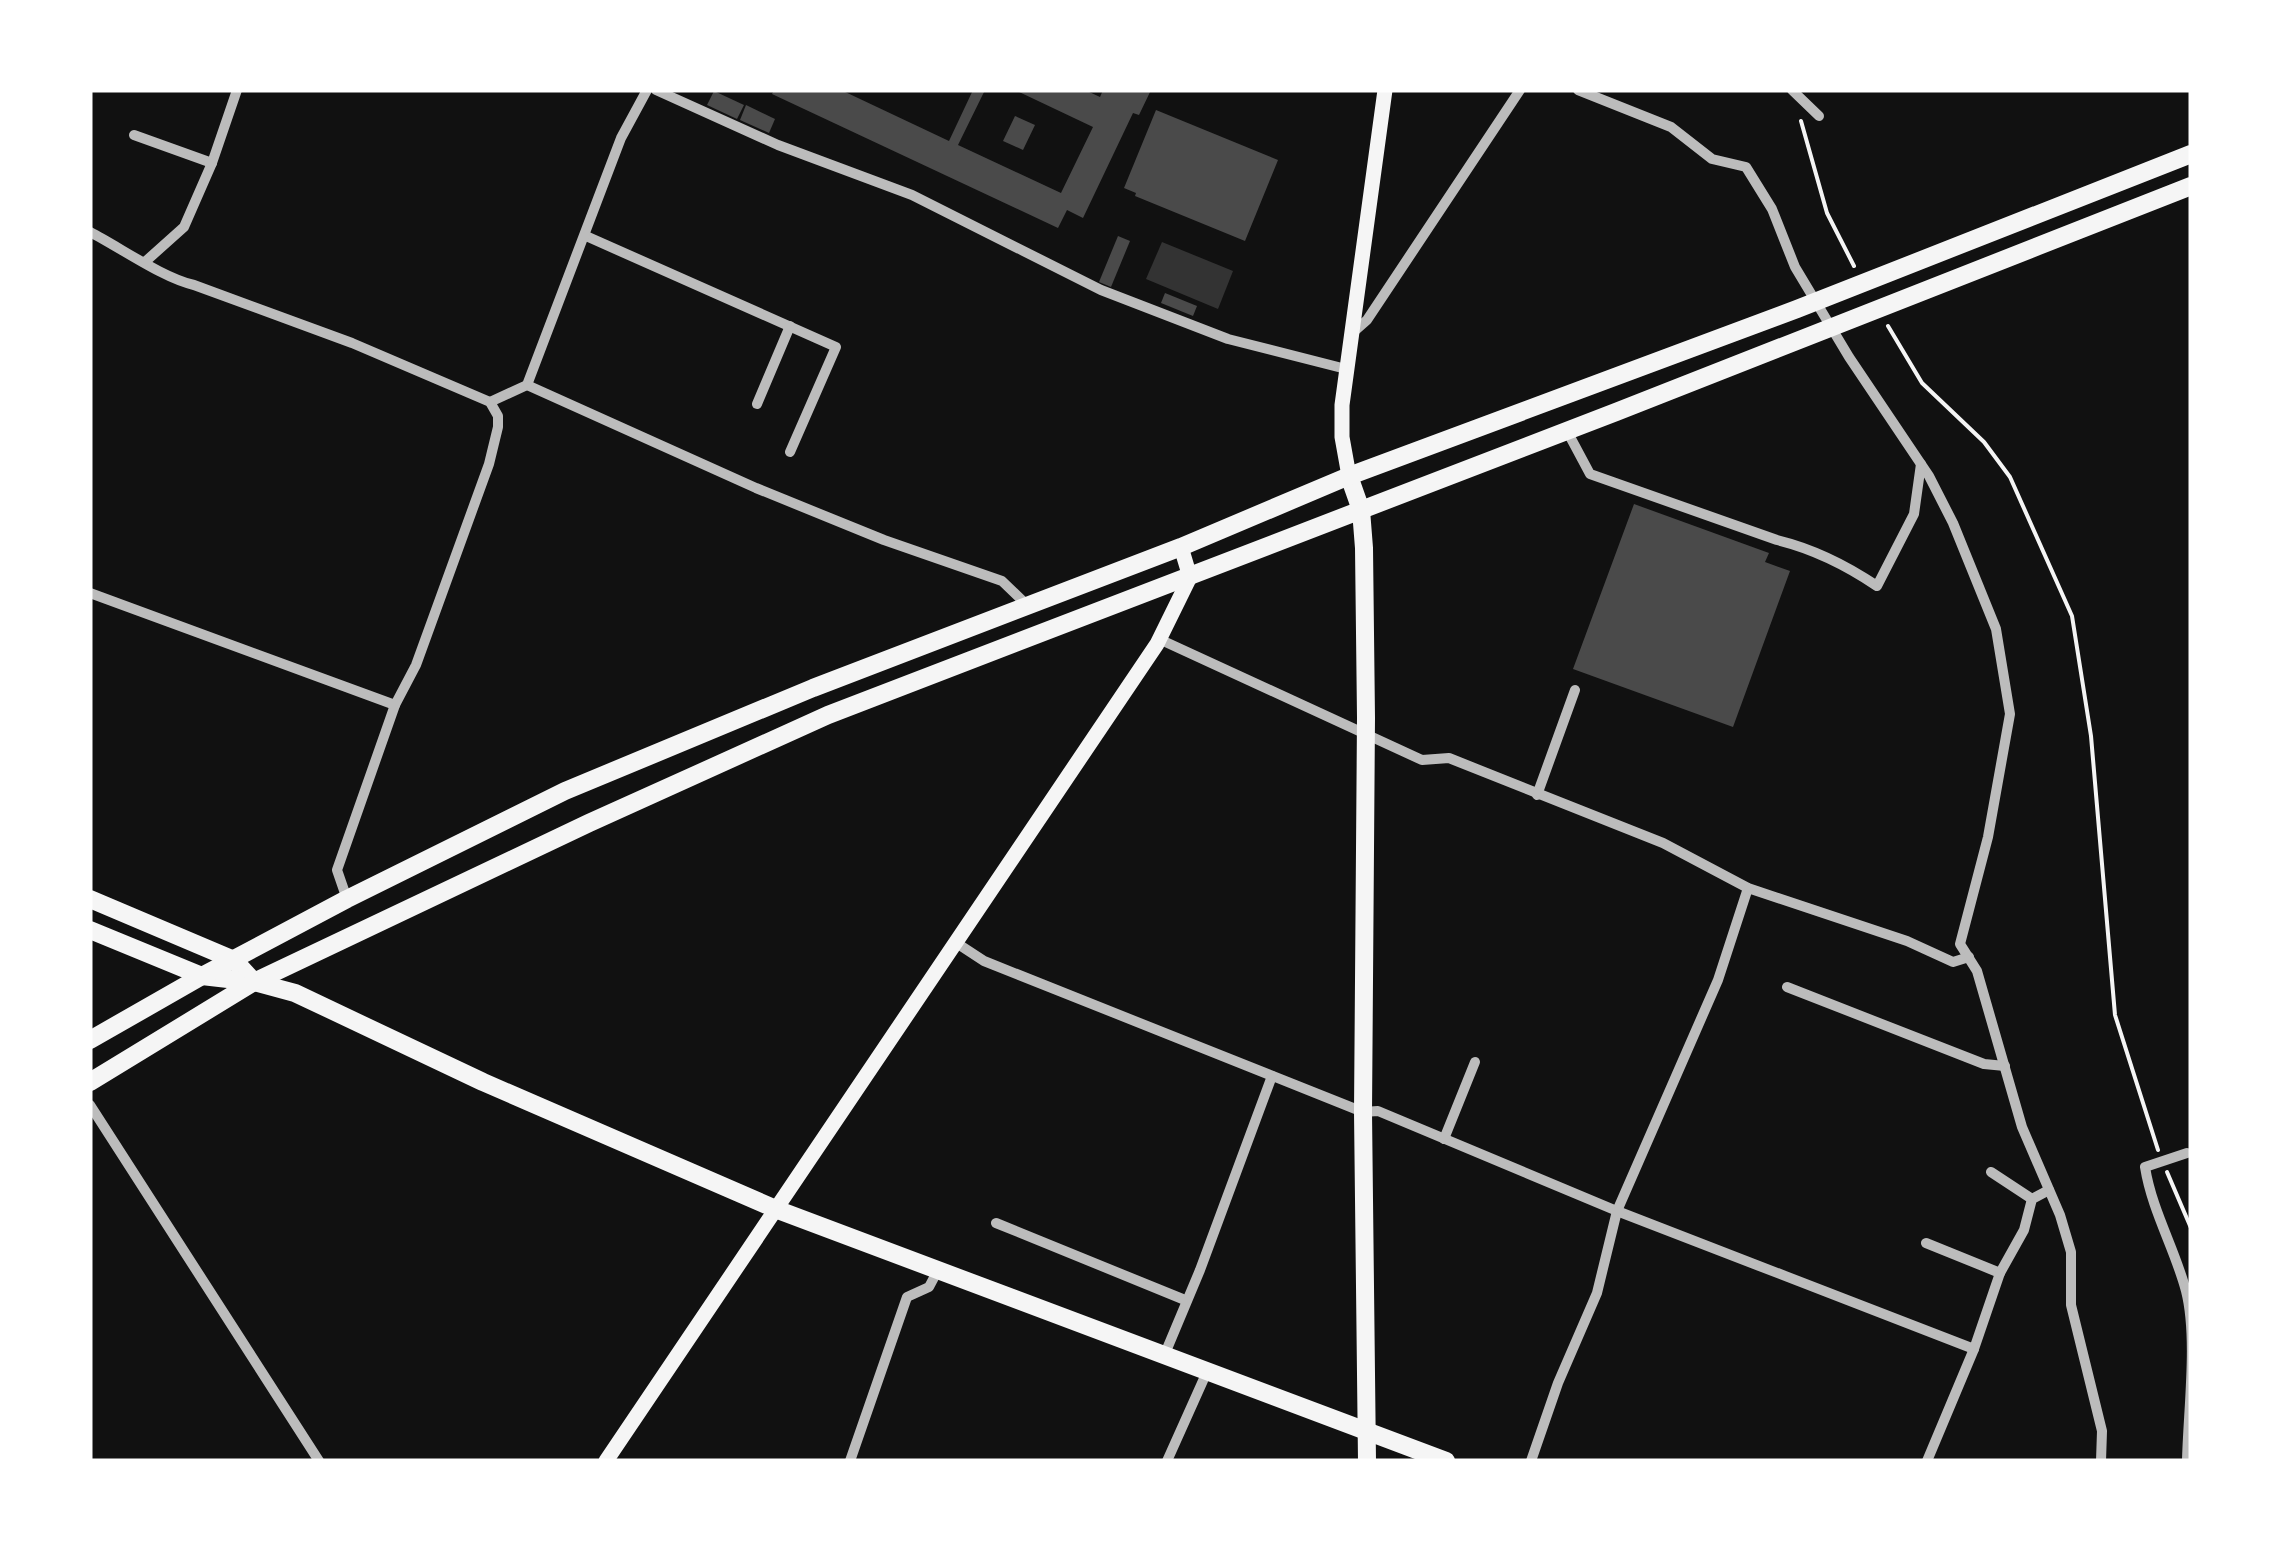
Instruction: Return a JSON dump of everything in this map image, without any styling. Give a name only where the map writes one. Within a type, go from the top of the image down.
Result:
[{"type":"main road","points":[[1367,1461],[1364,548],[1360,510],[1342,437],[1350,335],[1386,90]]},
{"type":"main road","points":[[90,1040],[347,899],[565,791],[813,688],[1181,547],[1350,476],[1797,309],[2191,154]]},
{"type":"main road","points":[[90,1082],[254,982],[828,715],[2191,186]]},
{"type":"main road","points":[[606,1461],[1159,639],[1190,577],[1181,547]]},
{"type":"main road","points":[[90,899],[234,960],[254,982]]},
{"type":"main road","points":[[90,930],[202,976],[254,982],[295,994],[483,1082],[778,1210],[1446,1461]]},
{"type":"street","points":[[146,261],[184,226],[212,164],[237,90]]},
{"type":"street","points":[[490,402],[527,385],[621,138],[647,90]]},
{"type":"street","points":[[656,90],[778,144],[912,195],[1101,290],[1228,339],[1346,369]]},
{"type":"street","points":[[1350,335],[1367,320],[1520,90]]},
{"type":"street","points":[[1578,90],[1671,127],[1712,159],[1746,167],[1772,209],[1796,267],[1822,312],[1921,464],[1953,523],[1996,629],[2010,714],[1988,837],[1960,944],[1977,971],[2022,1127],[2071,1252],[2071,1306],[2102,1431],[2102,1461]]},
{"type":"street","points":[[1792,90],[1819,116]]},
{"type":"street","points":[[134,135],[212,164]]},
{"type":"street","points":[[90,232],[146,261],[172,280],[352,343],[490,402],[498,416],[489,464],[337,870],[347,899]]},
{"type":"street","points":[[586,236],[836,347],[790,452]]},
{"type":"street","points":[[757,404],[790,326]]},
{"type":"street","points":[[527,385],[756,488],[884,540],[1002,581],[1028,606]]},
{"type":"street","points":[[1567,430],[1590,474],[1777,540],[1806,546],[1877,586],[1914,514],[1921,464]]},
{"type":"street","points":[[90,594],[396,705]]},
{"type":"street","points":[[1159,639],[1422,760],[1449,758],[1664,843],[1748,888],[1908,941],[1953,962],[1968,957]]},
{"type":"street","points":[[1537,795],[1575,690]]},
{"type":"street","points":[[1531,1461],[1558,1384],[1597,1293],[1617,1211],[1718,980],[1748,888]]},
{"type":"street","points":[[955,942],[984,961],[1363,1112],[1378,1111],[1617,1211],[1974,1349]]},
{"type":"street","points":[[1786,986],[1984,1064],[2004,1066]]},
{"type":"street","points":[[1444,1138],[1475,1062]]},
{"type":"street","points":[[1163,1357],[1200,1270],[1272,1076]]},
{"type":"street","points":[[90,1105],[319,1461]]},
{"type":"street","points":[[2187,1154],[2145,1167],[2149,1190],[2186,1291],[2187,1461]]},
{"type":"street","points":[[1991,1172],[2032,1199]]},
{"type":"street","points":[[1927,1461],[1974,1349],[2000,1274],[2024,1230],[2032,1199],[2048,1190]]},
{"type":"street","points":[[996,1223],[1185,1300]]},
{"type":"street","points":[[1926,1243],[2000,1274]]},
{"type":"street","points":[[850,1461],[907,1297],[929,1288],[937,1272]]},
{"type":"street","points":[[1167,1461],[1206,1374]]},
{"type":"path","points":[[1801,120],[1828,214],[1862,280]]},
{"type":"path","points":[[1888,325],[1922,383],[1984,442],[2010,477],[2072,616],[2092,736],[2115,1015],[2162,1162],[2191,1228]]},
{"type":"shaded area","points":[[1162,242],[1233,271],[1218,309],[1146,279]]},
{"type":"building","points":[[774,90],[841,90],[949,141],[973,90],[985,90],[958,145],[1061,193],[1093,127],[1015,90],[1085,90],[1100,97],[1103,90],[1151,90],[1139,115],[1133,113],[1083,218],[1067,210],[1058,228],[772,94]]},
{"type":"building","points":[[714,91],[744,105],[737,119],[707,105]]},
{"type":"building","points":[[746,105],[775,119],[769,133],[740,120]]},
{"type":"building","points":[[1156,110],[1278,160],[1245,241],[1124,188]]},
{"type":"building","points":[[1015,116],[1035,125],[1023,150],[1003,141]]},
{"type":"building","points":[[1118,236],[1130,241],[1111,287],[1099,282]]},
{"type":"building","points":[[1165,293],[1197,306],[1193,316],[1161,303]]},
{"type":"building","points":[[1634,504],[1769,553],[1765,562],[1790,571],[1733,727],[1573,669]]}]
